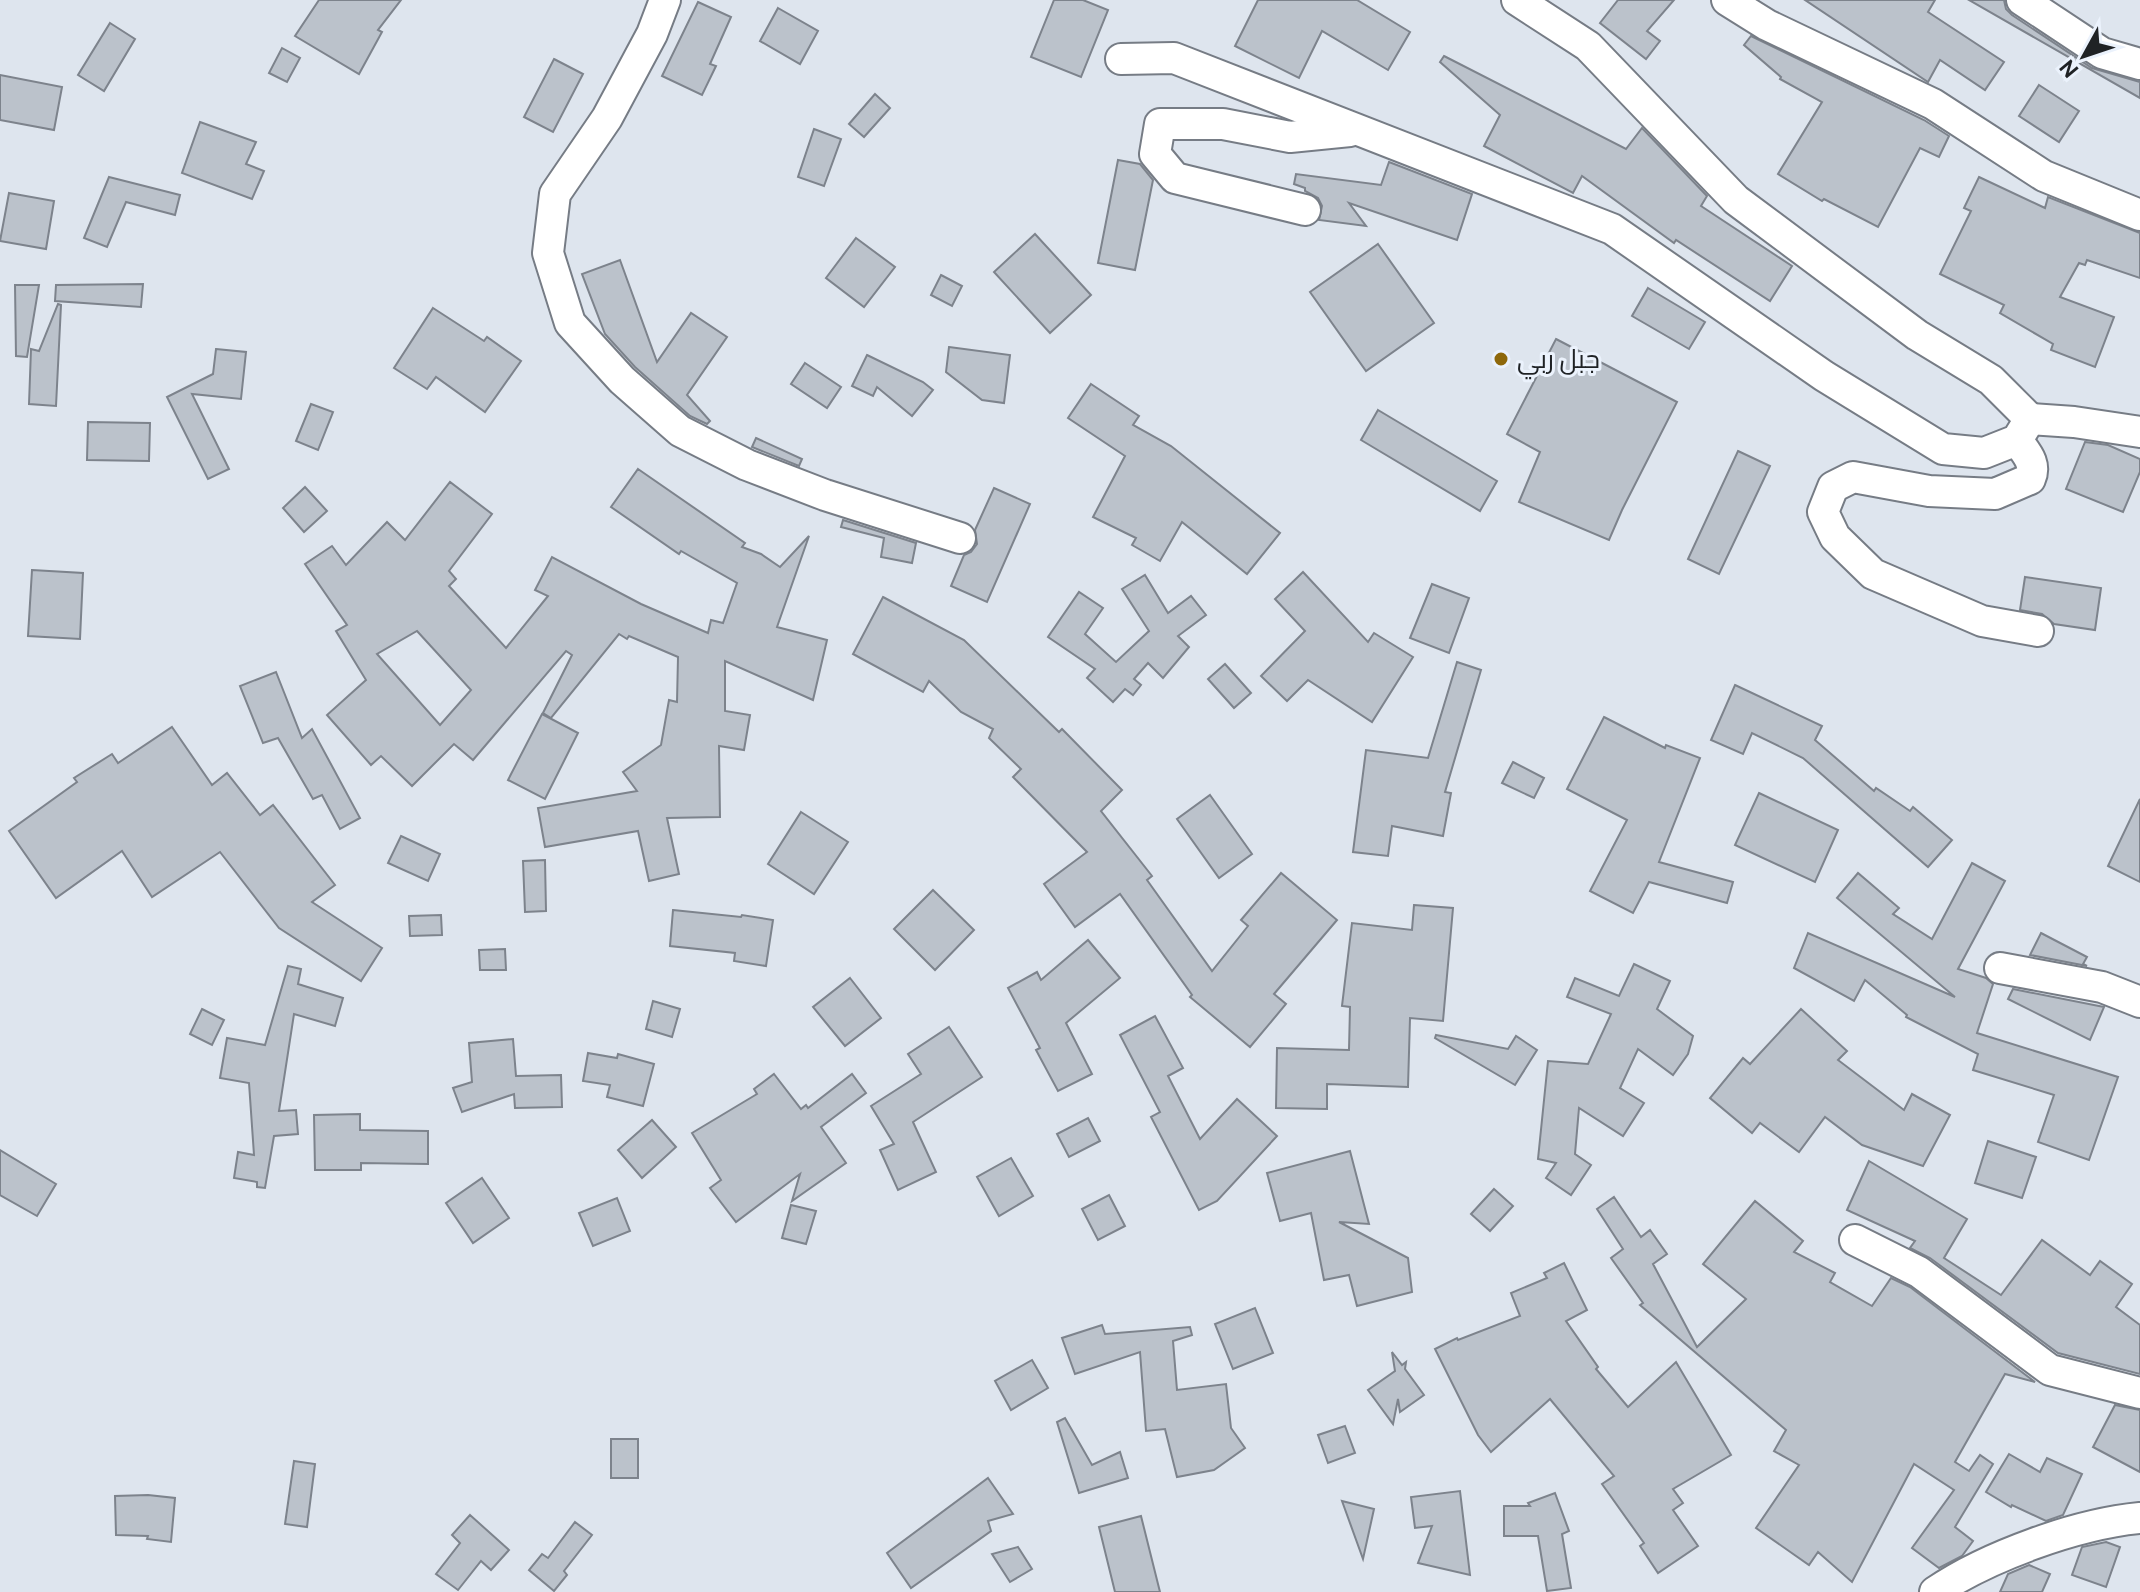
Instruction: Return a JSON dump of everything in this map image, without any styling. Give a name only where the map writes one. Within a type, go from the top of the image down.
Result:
[{"type":"street","points":[[665,0],[652,34],[607,118],[555,194],[548,253],[570,323],[622,380],[680,431],[747,465],[825,495],[960,538]]},
{"type":"street","points":[[1517,0],[1588,46],[1736,200],[1917,335],[1991,380],[2023,429],[2034,471],[2030,479],[1995,494],[1929,491],[1853,477],[1833,487],[1823,512],[1835,537],[1873,574],[1982,621],[2038,631]]},
{"type":"street","points":[[1727,0],[1767,25],[1933,104],[2044,176],[2140,215]]},
{"type":"street","points":[[2022,0],[2102,53],[2140,64]]},
{"type":"street","points":[[1121,59],[1174,58],[1612,229],[1824,376],[1943,449],[1984,453],[2023,429],[2074,422],[2140,432]]},
{"type":"street","points":[[1305,210],[1175,178],[1155,154],[1160,124],[1223,124],[1290,137],[1356,131]]},
{"type":"street","points":[[2000,968],[2102,987],[2140,1002]]},
{"type":"street","points":[[1855,1240],[1919,1272],[2050,1370],[2140,1393]]},
{"type":"street","points":[[1935,1592],[1989,1560],[2088,1527],[2140,1518]]},
{"type":"building","points":[[319,0],[401,0],[378,30],[382,32],[359,74],[295,36]]},
{"type":"building","points":[[1054,0],[1083,0],[1108,10],[1081,77],[1031,57]]},
{"type":"building","points":[[1258,0],[1357,0],[1410,32],[1388,70],[1322,31],[1299,78],[1235,46]]},
{"type":"building","points":[[1618,0],[1674,0],[1647,31],[1660,41],[1646,59],[1600,23]]},
{"type":"building","points":[[1805,0],[1935,0],[1928,12],[2004,62],[1985,90],[1940,60],[1928,82]]},
{"type":"building","points":[[1969,0],[2004,0],[2006,9],[2012,15],[2092,68],[2140,82],[2140,98]]},
{"type":"building","points":[[698,2],[731,17],[710,64],[716,66],[702,95],[662,76]]},
{"type":"building","points":[[778,8],[818,31],[800,64],[760,41]]},
{"type":"building","points":[[110,23],[135,39],[104,91],[78,75]]},
{"type":"building","points":[[1751,36],[1924,120],[1949,136],[1939,157],[1920,148],[1878,227],[1824,199],[1822,201],[1778,174],[1822,102],[1780,79],[1744,45]]},
{"type":"building","points":[[282,48],[300,58],[287,82],[269,73]]},
{"type":"building","points":[[1444,56],[1626,149],[1642,128],[1707,196],[1701,206],[1792,266],[1770,301],[1676,240],[1674,243],[1582,176],[1573,193],[1484,146],[1500,115],[1440,62]]},
{"type":"building","points":[[554,59],[583,74],[553,132],[524,117]]},
{"type":"building","points":[[0,75],[62,87],[54,130],[0,120]]},
{"type":"building","points":[[2039,85],[2079,111],[2059,142],[2019,116]]},
{"type":"building","points":[[875,94],[890,108],[864,137],[849,124]]},
{"type":"building","points":[[200,122],[256,142],[246,164],[264,171],[252,199],[182,173]]},
{"type":"building","points":[[814,129],[841,139],[824,186],[798,177]]},
{"type":"building","points":[[1118,160],[1140,164],[1153,180],[1135,270],[1098,263]]},
{"type":"building","points":[[1389,162],[1472,194],[1457,240],[1349,203],[1366,226],[1319,220],[1322,206],[1318,198],[1294,184],[1296,174],[1381,185]]},
{"type":"building","points":[[109,177],[180,195],[175,215],[126,202],[107,247],[84,238]]},
{"type":"building","points":[[1979,177],[2045,208],[2048,197],[2140,233],[2140,278],[2087,260],[2085,265],[2079,263],[2060,297],[2114,317],[2095,367],[2051,350],[2053,344],[2000,313],[2004,305],[1940,274],[1971,211],[1964,208]]},
{"type":"building","points":[[9,193],[54,201],[46,249],[0,241]]},
{"type":"building","points":[[1035,234],[1091,295],[1050,333],[994,272]]},
{"type":"building","points":[[856,238],[895,267],[864,307],[826,278]]},
{"type":"building","points":[[1378,244],[1434,323],[1366,371],[1310,292]]},
{"type":"building","points":[[620,260],[657,362],[691,313],[727,337],[687,395],[710,421],[707,424],[690,416],[635,367],[605,334],[582,274]]},
{"type":"building","points":[[941,275],[962,286],[952,306],[931,295]]},
{"type":"building","points":[[143,284],[141,307],[55,301],[56,285]]},
{"type":"building","points":[[15,285],[39,285],[27,357],[16,356]]},
{"type":"building","points":[[1648,288],[1705,322],[1689,349],[1632,316]]},
{"type":"building","points":[[58,304],[61,305],[56,406],[29,404],[31,349],[39,351]]},
{"type":"building","points":[[433,308],[484,341],[487,337],[521,361],[485,412],[436,377],[427,389],[394,368]]},
{"type":"building","points":[[1556,339],[1677,402],[1609,540],[1519,502],[1540,452],[1507,434]]},
{"type":"building","points":[[949,347],[1010,355],[1004,403],[982,400],[946,372]]},
{"type":"building","points":[[216,349],[246,352],[241,399],[192,394],[229,469],[208,479],[167,397],[213,374]]},
{"type":"building","points":[[867,355],[933,390],[912,416],[877,387],[873,396],[852,386]]},
{"type":"building","points":[[805,363],[841,387],[827,408],[791,384]]},
{"type":"building","points":[[1091,384],[1139,416],[1133,425],[1171,446],[1280,533],[1247,574],[1182,522],[1160,561],[1132,545],[1136,538],[1093,517],[1125,456],[1068,418]]},
{"type":"building","points":[[311,404],[333,412],[318,450],[296,441]]},
{"type":"building","points":[[1378,410],[1497,481],[1480,511],[1361,440]]},
{"type":"building","points":[[88,422],[150,423],[149,461],[87,460]]},
{"type":"building","points":[[756,438],[802,459],[799,466],[752,447]]},
{"type":"building","points":[[2085,442],[2108,445],[2140,459],[2140,472],[2123,512],[2066,489]]},
{"type":"building","points":[[1738,451],[1770,466],[1719,574],[1688,559]]},
{"type":"building","points":[[638,469],[745,543],[742,547],[761,554],[780,567],[809,536],[777,627],[827,640],[813,700],[725,661],[725,711],[750,715],[744,750],[719,746],[720,817],[667,818],[679,874],[649,881],[638,831],[545,847],[538,808],[637,791],[623,772],[661,745],[669,700],[677,702],[678,657],[619,634],[551,718],[543,713],[572,655],[566,651],[473,760],[454,744],[412,786],[381,756],[371,765],[327,715],[366,680],[336,631],[347,625],[305,564],[332,546],[346,565],[387,522],[405,540],[450,482],[492,514],[449,571],[456,579],[449,586],[506,648],[548,596],[535,590],[552,557],[641,604],[708,633],[711,620],[723,623],[737,583],[681,551],[679,554],[611,507]],"holes":[[[417,631],[471,690],[440,725],[377,654]]]},
{"type":"building","points":[[305,487],[327,511],[304,532],[283,508]]},
{"type":"building","points":[[994,488],[1030,504],[987,602],[951,586],[964,555],[977,544],[975,530]]},
{"type":"building","points":[[843,520],[916,543],[912,563],[881,557],[884,538],[841,527]]},
{"type":"building","points":[[32,570],[83,573],[80,639],[28,636]]},
{"type":"building","points":[[1303,572],[1368,642],[1374,633],[1413,657],[1372,722],[1308,680],[1287,701],[1261,676],[1305,631],[1275,599]]},
{"type":"building","points":[[1145,575],[1168,613],[1191,596],[1206,615],[1178,636],[1189,647],[1163,678],[1148,663],[1134,679],[1141,685],[1133,695],[1125,689],[1113,702],[1087,678],[1095,669],[1048,637],[1079,592],[1103,608],[1085,634],[1116,662],[1149,631],[1122,589]]},
{"type":"building","points":[[2025,577],[2101,588],[2095,630],[2054,624],[2042,614],[2020,610]]},
{"type":"building","points":[[1432,584],[1469,598],[1449,653],[1410,638]]},
{"type":"building","points":[[883,597],[964,640],[1059,732],[1062,729],[1122,790],[1101,811],[1152,876],[1147,880],[1212,971],[1248,926],[1241,920],[1281,873],[1337,920],[1274,994],[1286,1004],[1250,1047],[1190,997],[1192,995],[1120,894],[1075,927],[1044,884],[1087,852],[1013,777],[1021,769],[989,738],[993,729],[961,712],[929,681],[923,692],[853,654]]},
{"type":"building","points":[[1457,662],[1481,670],[1445,792],[1451,793],[1443,836],[1392,826],[1388,856],[1353,852],[1366,750],[1428,758]]},
{"type":"building","points":[[1225,664],[1251,693],[1234,708],[1208,679]]},
{"type":"building","points":[[276,672],[302,738],[312,729],[360,818],[340,829],[322,795],[313,799],[278,738],[263,743],[240,686]]},
{"type":"building","points":[[1735,685],[1822,726],[1815,740],[1874,791],[1876,788],[1910,811],[1913,807],[1952,840],[1928,867],[1803,758],[1752,733],[1743,754],[1711,740]]},
{"type":"building","points":[[542,714],[578,733],[545,799],[508,780]]},
{"type":"building","points":[[1604,717],[1665,748],[1666,745],[1700,758],[1659,862],[1733,882],[1727,903],[1649,882],[1633,913],[1590,891],[1627,820],[1567,789]]},
{"type":"building","points":[[172,727],[212,785],[227,773],[260,815],[273,805],[335,885],[312,902],[382,948],[361,981],[279,928],[220,852],[152,897],[122,851],[56,898],[9,831],[77,782],[74,778],[112,754],[118,763]]},
{"type":"building","points":[[1513,762],[1544,778],[1534,798],[1502,783]]},
{"type":"building","points":[[1759,793],[1838,830],[1815,882],[1735,845]]},
{"type":"building","points":[[1210,795],[1252,854],[1219,878],[1177,819]]},
{"type":"building","points":[[2140,799],[2140,882],[2108,866]]},
{"type":"building","points":[[801,812],[848,842],[814,894],[768,864]]},
{"type":"building","points":[[401,836],[440,854],[428,881],[388,863]]},
{"type":"building","points":[[545,860],[546,911],[525,912],[523,861]]},
{"type":"building","points":[[1972,863],[2005,881],[1958,969],[1986,978],[1993,984],[1977,1033],[2118,1077],[2089,1160],[2038,1142],[2054,1095],[1973,1070],[1978,1054],[1906,1017],[1865,980],[1854,1001],[1794,968],[1808,933],[1955,997],[1837,898],[1858,873],[1899,908],[1893,914],[1932,939]]},
{"type":"building","points":[[933,890],[974,930],[935,970],[894,929]]},
{"type":"building","points":[[1414,905],[1453,908],[1443,1021],[1410,1018],[1408,1087],[1327,1084],[1327,1109],[1276,1108],[1277,1048],[1349,1050],[1350,1007],[1342,1006],[1352,923],[1412,930]]},
{"type":"building","points":[[673,910],[773,920],[766,966],[734,961],[735,953],[670,946]]},
{"type":"building","points":[[441,915],[442,935],[410,936],[409,916]]},
{"type":"building","points":[[2041,933],[2087,957],[2083,964],[2087,966],[2030,955]]},
{"type":"building","points":[[1088,940],[1120,978],[1066,1023],[1092,1074],[1058,1091],[1036,1050],[1040,1048],[1008,988],[1037,972],[1041,980]]},
{"type":"building","points":[[505,949],[506,970],[480,970],[479,950]]},
{"type":"building","points":[[1634,964],[1670,981],[1657,1009],[1693,1036],[1688,1054],[1673,1075],[1638,1049],[1620,1088],[1644,1103],[1623,1136],[1579,1108],[1575,1154],[1591,1165],[1571,1195],[1546,1178],[1556,1163],[1538,1159],[1548,1061],[1588,1064],[1611,1014],[1567,997],[1575,978],[1619,996]]},
{"type":"building","points":[[288,966],[301,969],[298,984],[343,998],[335,1026],[294,1014],[279,1111],[296,1110],[298,1134],[274,1136],[265,1188],[257,1187],[257,1182],[234,1178],[238,1152],[254,1155],[249,1083],[220,1078],[227,1038],[265,1045]]},
{"type":"building","points":[[850,978],[881,1018],[845,1046],[813,1007]]},
{"type":"building","points":[[2013,989],[2104,1007],[2090,1040],[2008,999]]},
{"type":"building","points":[[653,1001],[680,1009],[672,1037],[646,1029]]},
{"type":"building","points":[[202,1009],[224,1020],[212,1045],[190,1034]]},
{"type":"building","points":[[1801,1009],[1847,1051],[1838,1060],[1904,1110],[1912,1094],[1950,1115],[1923,1166],[1862,1145],[1825,1117],[1799,1152],[1760,1123],[1752,1133],[1710,1098],[1743,1058],[1750,1064]]},
{"type":"building","points":[[1155,1016],[1183,1068],[1168,1076],[1200,1139],[1237,1099],[1277,1136],[1217,1201],[1199,1210],[1151,1117],[1160,1112],[1120,1035]]},
{"type":"building","points":[[949,1027],[982,1077],[913,1122],[936,1172],[898,1190],[880,1150],[894,1144],[871,1106],[921,1074],[908,1054]]},
{"type":"building","points":[[1436,1035],[1508,1049],[1516,1036],[1537,1050],[1515,1085],[1435,1038]]},
{"type":"building","points":[[513,1039],[516,1076],[561,1075],[562,1107],[515,1108],[514,1094],[462,1112],[453,1088],[472,1082],[469,1043]]},
{"type":"building","points":[[588,1053],[617,1058],[618,1054],[654,1064],[643,1106],[607,1097],[610,1085],[583,1081]]},
{"type":"building","points":[[774,1074],[801,1109],[806,1105],[808,1108],[852,1074],[866,1093],[821,1127],[846,1163],[792,1201],[800,1174],[736,1222],[710,1188],[721,1180],[692,1133],[757,1094],[754,1089]]},
{"type":"building","points":[[360,1114],[360,1130],[428,1131],[428,1164],[361,1163],[361,1170],[315,1170],[314,1115]]},
{"type":"building","points":[[1088,1118],[1100,1141],[1069,1157],[1057,1134]]},
{"type":"building","points":[[652,1120],[676,1147],[642,1178],[618,1150]]},
{"type":"building","points":[[1988,1141],[2036,1157],[2022,1198],[1975,1183]]},
{"type":"building","points":[[0,1150],[56,1184],[37,1216],[0,1195]]},
{"type":"building","points":[[1350,1151],[1369,1224],[1339,1222],[1408,1258],[1412,1292],[1357,1306],[1349,1275],[1324,1280],[1311,1213],[1280,1221],[1267,1173]]},
{"type":"building","points":[[1011,1158],[1033,1196],[999,1216],[977,1177]]},
{"type":"building","points":[[1869,1161],[1967,1219],[1944,1258],[2001,1295],[2042,1240],[2090,1275],[2100,1261],[2132,1284],[2116,1307],[2140,1325],[2140,1374],[2058,1353],[1930,1258],[1910,1248],[1915,1241],[1847,1210]]},
{"type":"building","points":[[482,1178],[509,1218],[473,1243],[446,1203]]},
{"type":"building","points":[[1494,1189],[1513,1206],[1490,1231],[1471,1214]]},
{"type":"building","points":[[1109,1195],[1125,1226],[1098,1240],[1082,1209]]},
{"type":"building","points":[[1614,1197],[1641,1237],[1650,1230],[1667,1254],[1653,1264],[1697,1347],[1746,1299],[1703,1264],[1755,1201],[1803,1241],[1794,1252],[1835,1273],[1830,1282],[1872,1306],[1891,1278],[1910,1287],[2035,1382],[2005,1374],[1955,1462],[1969,1471],[1980,1455],[1993,1464],[1955,1527],[1973,1541],[1962,1556],[1939,1568],[1912,1548],[1954,1490],[1914,1464],[1852,1582],[1818,1552],[1809,1565],[1756,1528],[1799,1465],[1774,1451],[1786,1430],[1640,1305],[1643,1303],[1611,1258],[1623,1249],[1597,1209]]},
{"type":"building","points":[[617,1198],[630,1231],[593,1246],[579,1213]]},
{"type":"building","points":[[791,1205],[816,1211],[806,1244],[782,1238]]},
{"type":"building","points":[[1564,1263],[1587,1310],[1566,1321],[1598,1367],[1596,1369],[1628,1407],[1676,1362],[1731,1455],[1673,1489],[1683,1503],[1673,1510],[1698,1546],[1658,1573],[1640,1546],[1644,1543],[1602,1484],[1614,1476],[1550,1399],[1491,1452],[1478,1435],[1435,1349],[1520,1316],[1511,1293],[1547,1278],[1544,1273]]},
{"type":"building","points":[[1255,1308],[1273,1353],[1233,1369],[1215,1324]]},
{"type":"building","points":[[1102,1325],[1105,1334],[1190,1327],[1192,1335],[1173,1341],[1177,1390],[1226,1384],[1231,1428],[1245,1448],[1214,1470],[1177,1477],[1165,1429],[1146,1431],[1140,1352],[1075,1374],[1062,1338]]},
{"type":"building","points":[[1392,1352],[1402,1365],[1406,1362],[1405,1369],[1424,1395],[1400,1412],[1398,1399],[1393,1424],[1368,1390],[1395,1371]]},
{"type":"building","points":[[1032,1360],[1048,1388],[1011,1410],[995,1381]]},
{"type":"building","points":[[2115,1405],[2140,1410],[2140,1472],[2093,1447]]},
{"type":"building","points":[[1065,1418],[1092,1465],[1120,1452],[1128,1478],[1079,1493],[1057,1422]]},
{"type":"building","points":[[1345,1426],[1355,1453],[1328,1463],[1318,1435]]},
{"type":"building","points":[[611,1439],[638,1439],[638,1478],[611,1478]]},
{"type":"building","points":[[2009,1454],[2040,1472],[2047,1458],[2082,1474],[2063,1515],[2046,1521],[2011,1507],[1986,1492]]},
{"type":"building","points":[[294,1461],[315,1464],[307,1527],[285,1524]]},
{"type":"building","points":[[988,1478],[1013,1514],[988,1521],[991,1531],[911,1588],[887,1553]]},
{"type":"building","points":[[1460,1491],[1470,1575],[1418,1563],[1432,1526],[1415,1528],[1411,1497]]},
{"type":"building","points":[[1555,1493],[1569,1531],[1562,1534],[1571,1588],[1547,1591],[1538,1536],[1504,1536],[1504,1506],[1530,1506],[1528,1503]]},
{"type":"building","points":[[115,1496],[175,1498],[171,1542],[147,1539],[148,1536],[116,1535]]},
{"type":"building","points":[[1342,1501],[1374,1509],[1363,1559]]},
{"type":"building","points":[[470,1515],[509,1550],[491,1570],[481,1561],[458,1590],[436,1574],[460,1543],[452,1535]]},
{"type":"building","points":[[1141,1516],[1160,1592],[1115,1592],[1099,1527]]},
{"type":"building","points":[[575,1522],[592,1535],[564,1571],[567,1575],[554,1591],[529,1570],[542,1554],[548,1558]]},
{"type":"building","points":[[2106,1542],[2120,1547],[2106,1587],[2072,1575],[2082,1547]]},
{"type":"building","points":[[1018,1547],[1032,1569],[1010,1582],[992,1554]]},
{"type":"building","points":[[2029,1565],[2050,1574],[2042,1592],[2000,1592],[2008,1574]]},
{"type":"place","name":"جبل ربي","points":[[1501,359]]}]
